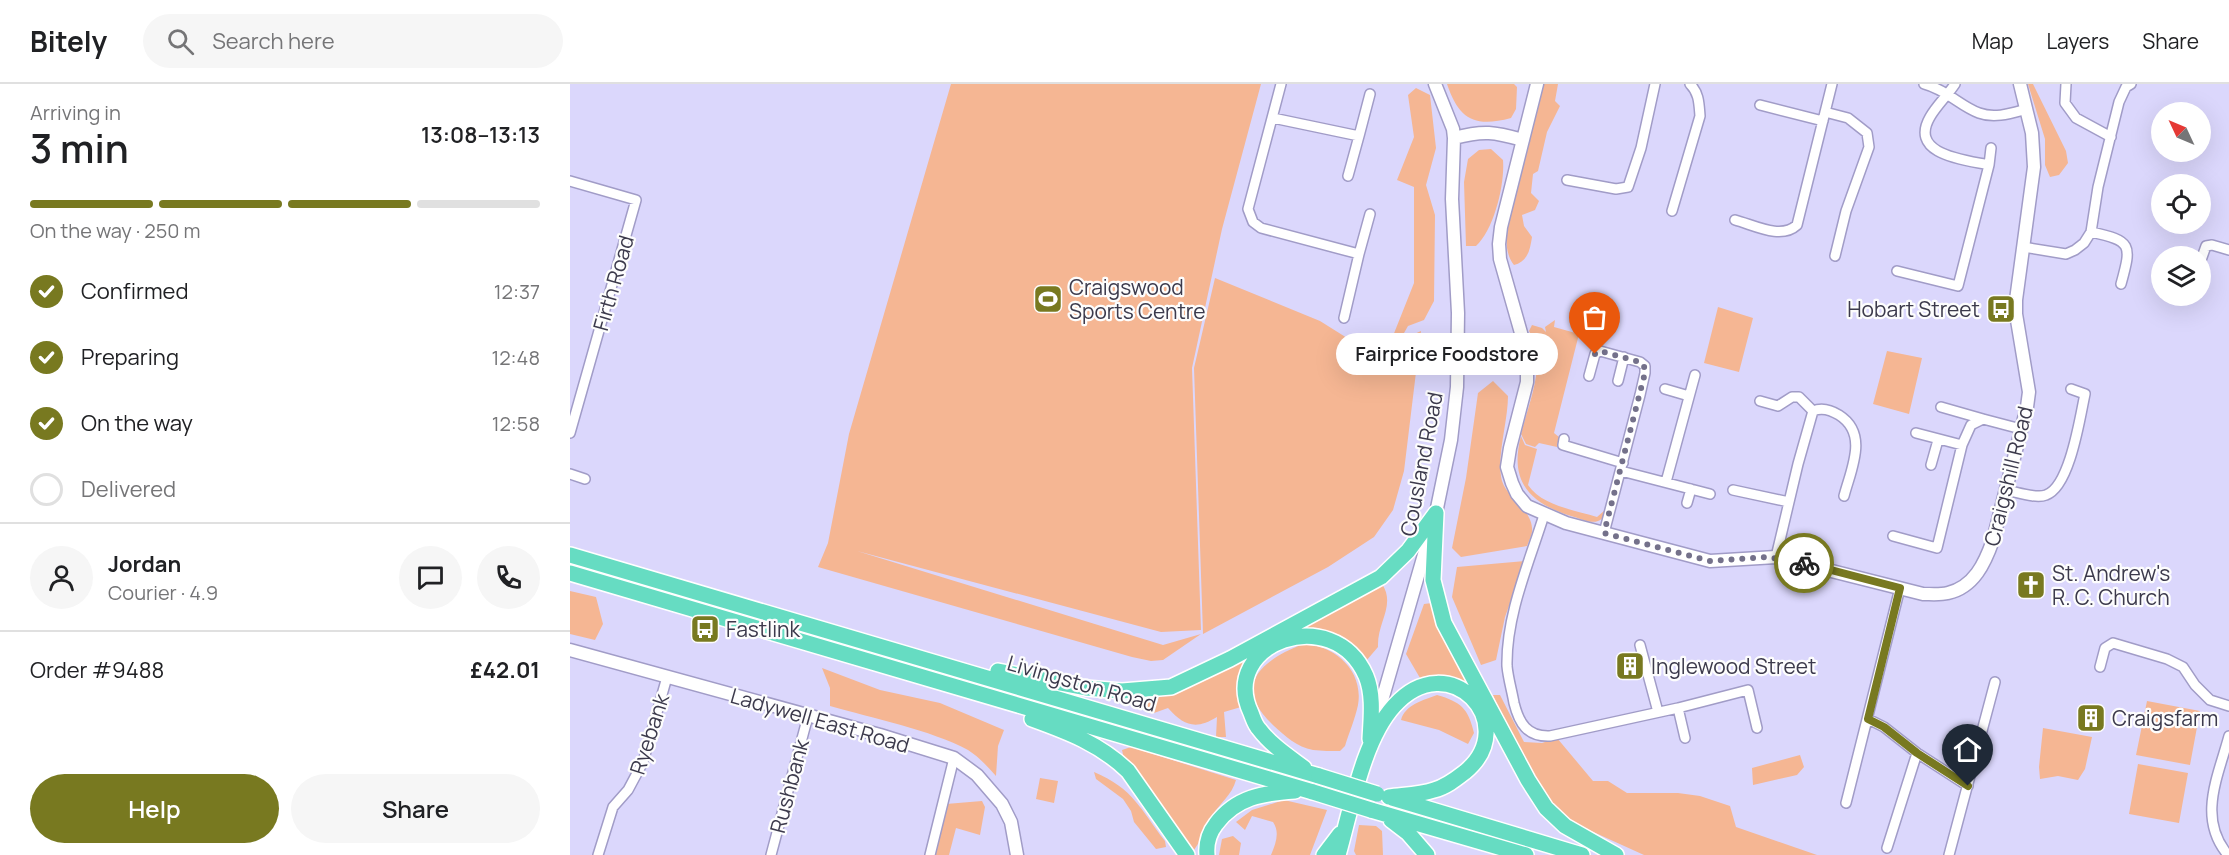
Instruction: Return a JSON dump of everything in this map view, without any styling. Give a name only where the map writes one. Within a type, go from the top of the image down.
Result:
[{"type":"main road","points":[[921,659],[974,666],[1086,688],[1122,691],[1171,687],[1220,664],[1382,577],[1408,551],[1436,513]]},
{"type":"main road","points":[[1436,513],[1433,580],[1444,622],[1545,808],[1565,826],[1616,855]]},
{"type":"main road","name":"Livingston Road","points":[[570,555],[1582,855]]},
{"type":"main road","name":"Livingston Road","points":[[573,574],[661,598],[936,682],[1526,855]]},
{"type":"main road","points":[[1316,775],[1277,747],[1257,728],[1247,706],[1244,690],[1248,675],[1255,661],[1269,647],[1298,637],[1313,636],[1336,642],[1350,652],[1360,664],[1367,679],[1370,693],[1370,742]]},
{"type":"main road","points":[[936,682],[1080,736],[1098,747],[1128,771],[1187,855]]},
{"type":"main road","points":[[1370,742],[1382,722],[1402,698],[1415,689],[1434,682],[1452,684],[1467,693],[1482,712],[1486,723],[1486,737],[1480,755],[1470,768],[1455,780],[1435,790],[1383,796]]},
{"type":"main road","name":"Cousland Road","points":[[1338,855],[1370,742]]},
{"type":"main road","points":[[1207,855],[1206,849],[1213,828],[1228,809],[1239,802],[1262,794],[1309,791]]},
{"type":"main road","points":[[1377,812],[1408,832],[1427,855]]},
{"type":"main road","points":[[1324,855],[1346,826]]},
{"type":"main road","points":[[1342,855],[1346,826]]},
{"type":"street","points":[[1281,84],[1248,209],[1253,222],[1267,230],[1359,254]]},
{"type":"street","name":"Cousland Road","points":[[1370,742],[1436,513],[1451,440],[1457,387],[1458,304],[1452,199],[1454,138],[1453,129],[1434,84]]},
{"type":"street","name":"Craigshill Road","points":[[1537,84],[1500,227],[1499,244],[1500,259],[1527,354],[1528,367],[1507,467],[1517,494],[1527,506],[1544,514],[1604,533],[1710,561],[1776,557],[1923,594],[1948,593],[1966,585],[1986,561],[2029,392],[2016,314],[2016,294],[2034,167],[2032,133],[2020,84]]},
{"type":"street","points":[[1567,180],[1616,189],[1628,187],[1641,148],[1655,84]]},
{"type":"street","points":[[1672,211],[1700,116],[1696,91],[1690,84]]},
{"type":"street","points":[[1735,220],[1778,232],[1791,230],[1797,225],[1832,84]]},
{"type":"street","points":[[1924,84],[1948,94],[1980,113],[2004,115],[2026,109]]},
{"type":"street","points":[[1955,84],[1929,118],[1925,135],[1930,146],[1938,153],[1989,165]]},
{"type":"street","points":[[2066,84],[2065,104],[2076,118],[2111,137]]},
{"type":"street","points":[[2023,247],[2066,254],[2084,243],[2091,231],[2098,187],[2119,102],[2126,87],[2131,84]]},
{"type":"street","points":[[1348,176],[1370,94]]},
{"type":"street","points":[[1760,105],[1824,117],[1848,118],[1867,133],[1869,147],[1846,211],[1835,256]]},
{"type":"street","points":[[1273,118],[1359,136]]},
{"type":"street","points":[[1454,138],[1477,132],[1494,132],[1523,140]]},
{"type":"street","points":[[1897,271],[1958,286],[1989,165],[1991,148]]},
{"type":"street","name":"Firth Road","points":[[570,181],[636,200],[570,433]]},
{"type":"street","points":[[1344,318],[1370,214]]},
{"type":"street","points":[[2091,231],[2116,237],[2126,246],[2128,261],[2121,284]]},
{"type":"street","points":[[2206,246],[2229,249]]},
{"type":"street","points":[[1589,375],[1595,354],[1600,351],[1640,362],[1644,366],[1645,373],[1604,533]]},
{"type":"street","points":[[1618,381],[1624,357]]},
{"type":"street","points":[[1666,482],[1695,375]]},
{"type":"street","points":[[2005,490],[2044,496],[2055,491],[2065,474],[2085,394],[2071,389]]},
{"type":"street","points":[[1665,390],[1689,396]]},
{"type":"street","points":[[1760,401],[1778,406],[1792,397],[1799,397],[1813,411]]},
{"type":"street","points":[[1941,407],[2021,429]]},
{"type":"street","points":[[1776,557],[1813,411],[1818,408],[1833,411],[1848,421],[1854,429],[1858,444],[1844,496]]},
{"type":"street","points":[[1893,536],[1937,548],[1962,445],[1971,425],[1983,419]]},
{"type":"street","points":[[1916,433],[1962,445]]},
{"type":"street","points":[[1564,439],[1563,445],[1666,482],[1710,494]]},
{"type":"street","points":[[1931,465],[1938,440]]},
{"type":"street","points":[[570,474],[585,479]]},
{"type":"street","points":[[1687,503],[1691,489]]},
{"type":"street","points":[[1733,490],[1789,502]]},
{"type":"street","points":[[1544,514],[1509,628],[1507,668],[1522,726],[1539,737],[1550,736],[1748,690],[1757,728]]},
{"type":"street","points":[[1846,803],[1900,588]]},
{"type":"street","points":[[2100,667],[2105,648],[2113,643],[2183,667],[2195,685],[2210,699],[2229,706]]},
{"type":"street","points":[[1640,645],[1658,712]]},
{"type":"street","name":"Ladywell East Road","points":[[570,650],[880,735],[954,758],[977,775],[1002,804],[1011,822],[1017,855]]},
{"type":"street","name":"Ryebank","points":[[598,855],[613,807],[628,790],[644,762],[668,677]]},
{"type":"street","points":[[1949,855],[1995,682]]},
{"type":"street","points":[[1678,708],[1685,738]]},
{"type":"street","name":"Rushbank","points":[[771,855],[808,716]]},
{"type":"street","points":[[1868,719],[1884,727],[1917,753],[1968,786]]},
{"type":"street","points":[[2228,855],[2214,834],[2210,816],[2229,736]]},
{"type":"street","points":[[1887,848],[1917,753]]},
{"type":"street","points":[[930,855],[954,758]]},
{"type":"shaded area","name":"Craigswood Sports Centre","points":[[951,84],[1261,84],[1222,229],[1192,368],[1201,630],[1161,632],[857,551],[1163,645],[1201,634],[1163,660],[1151,661],[1132,657],[818,567],[828,543],[849,434]]},
{"type":"shaded area","points":[[1447,84],[1514,84],[1517,87],[1516,109],[1511,118],[1487,122],[1478,121],[1463,113]]},
{"type":"shaded area","points":[[1544,84],[1558,84],[1555,101],[1560,106],[1547,132],[1538,171],[1533,174],[1531,193],[1539,201],[1535,210],[1522,215],[1524,226],[1532,237],[1529,251],[1522,261],[1514,265],[1506,240],[1507,224]]},
{"type":"shaded area","points":[[2028,84],[2033,84],[2066,151],[2068,163],[2059,175],[2050,177],[2045,165],[2045,139]]},
{"type":"shaded area","points":[[1416,88],[1430,95],[1436,148],[1426,185],[1435,215],[1434,301],[1424,320],[1408,326],[1396,347],[1387,351],[1414,283],[1414,187],[1397,180],[1414,137],[1408,95]]},
{"type":"shaded area","points":[[1491,149],[1503,160],[1497,206],[1482,239],[1476,246],[1466,246],[1464,182],[1468,159],[1479,150]]},
{"type":"shaded area","points":[[1215,278],[1320,321],[1379,358],[1396,357],[1410,336],[1421,331],[1404,471],[1393,510],[1374,537],[1328,567],[1203,634],[1194,368]]},
{"type":"shaded area","points":[[1718,307],[1753,318],[1739,372],[1704,363]]},
{"type":"shaded area","points":[[1555,320],[1554,327],[1579,334],[1554,433],[1559,437],[1557,447],[1539,443],[1535,447],[1526,444],[1521,434],[1537,368],[1537,355],[1529,331],[1532,325],[1546,332],[1545,327]]},
{"type":"shaded area","points":[[1887,351],[1922,358],[1909,414],[1873,404]]},
{"type":"shaded area","points":[[1493,381],[1508,396],[1500,461],[1502,481],[1528,515],[1532,532],[1527,546],[1461,557],[1452,548],[1466,478],[1478,393]]},
{"type":"shaded area","points":[[1521,436],[1525,445],[1537,449],[1528,485],[1534,492],[1550,503],[1597,517],[1607,510],[1603,518],[1595,522],[1584,520],[1556,511],[1534,497],[1520,478],[1518,452]]},
{"type":"shaded area","points":[[1525,561],[1505,617],[1496,660],[1481,665],[1452,597],[1457,567]]},
{"type":"shaded area","points":[[1382,584],[1386,592],[1387,607],[1378,638],[1378,647],[1366,661],[1336,635],[1298,628]]},
{"type":"shaded area","points":[[570,591],[596,597],[603,624],[595,640],[570,634]]},
{"type":"shaded area","points":[[1432,603],[1469,683],[1464,687],[1449,678],[1420,678],[1406,654],[1424,604]]},
{"type":"shaded area","points":[[1303,644],[1326,649],[1336,655],[1352,671],[1356,681],[1359,693],[1358,705],[1345,746],[1340,751],[1313,750],[1297,744],[1274,726],[1261,712],[1254,699],[1253,687],[1256,676],[1264,667],[1274,658]]},
{"type":"shaded area","points":[[1252,652],[1239,686],[1241,707],[1224,712],[1226,737],[1216,737],[1217,717],[1196,725],[1179,719],[1168,708],[1154,713],[1130,705],[1166,695]]},
{"type":"shaded area","points":[[822,668],[880,690],[940,703],[1004,730],[998,746],[996,776],[968,750],[937,736],[830,706],[830,688]]},
{"type":"shaded area","points":[[1437,695],[1452,700],[1466,712],[1474,733],[1468,744],[1439,730],[1401,720],[1410,707]]},
{"type":"shaded area","points":[[1493,695],[1500,695],[1524,742],[1542,743],[1557,738],[1593,781],[1608,781],[1627,793],[1678,793],[1700,796],[1730,806],[1736,827],[1817,855],[1644,855],[1569,821],[1548,801],[1525,769]]},
{"type":"shaded area","points":[[2147,701],[2200,711],[2190,765],[2136,755]]},
{"type":"shaded area","points":[[2043,728],[2092,737],[2085,769],[2078,780],[2058,776],[2040,779]]},
{"type":"shaded area","points":[[1131,747],[1236,780],[1229,795],[1212,816],[1194,850],[1124,759],[1122,750]]},
{"type":"shaded area","points":[[1800,755],[1804,767],[1797,775],[1753,785],[1752,768]]},
{"type":"shaded area","points":[[2138,764],[2188,773],[2179,823],[2129,814]]},
{"type":"shaded area","points":[[1094,772],[1118,785],[1135,801],[1165,841],[1166,847],[1156,849],[1134,822],[1131,811],[1123,799],[1096,779]]},
{"type":"shaded area","points":[[1040,778],[1058,781],[1054,803],[1036,799]]},
{"type":"shaded area","points":[[1284,800],[1327,810],[1310,855],[1271,855],[1277,834],[1273,822],[1252,816],[1245,830],[1236,822],[1252,810]]},
{"type":"shaded area","points":[[982,801],[985,807],[980,835],[956,828],[949,855],[934,855],[946,804]]},
{"type":"shaded area","points":[[1359,825],[1376,826],[1382,831],[1383,855],[1356,855],[1354,851]]},
{"type":"shaded area","points":[[1233,836],[1241,843],[1239,855],[1219,855],[1222,839]]},
{"type":"way so far","points":[[1595,354],[1600,351],[1640,362],[1644,366],[1645,373],[1604,533],[1710,561],[1776,557],[1804,563]]},
{"type":"place","name":"Craigswood Sports Centre","points":[[1048,299]]},
{"type":"place","name":"Hobart Street","points":[[2001,309]]},
{"type":"place","name":"Fairprice Foodstore","points":[[1595,354]]},
{"type":"place","name":"St. Andrew's R. C. Church","points":[[2031,585]]},
{"type":"place","name":"Fastlink","points":[[705,629]]},
{"type":"place","name":"Inglewood Street","points":[[1630,666]]},
{"type":"place","name":"Craigsfarm","points":[[2091,718]]},
{"type":"route","points":[[1804,563],[1900,588],[1868,719],[1884,727],[1917,753],[1968,786]]}]
